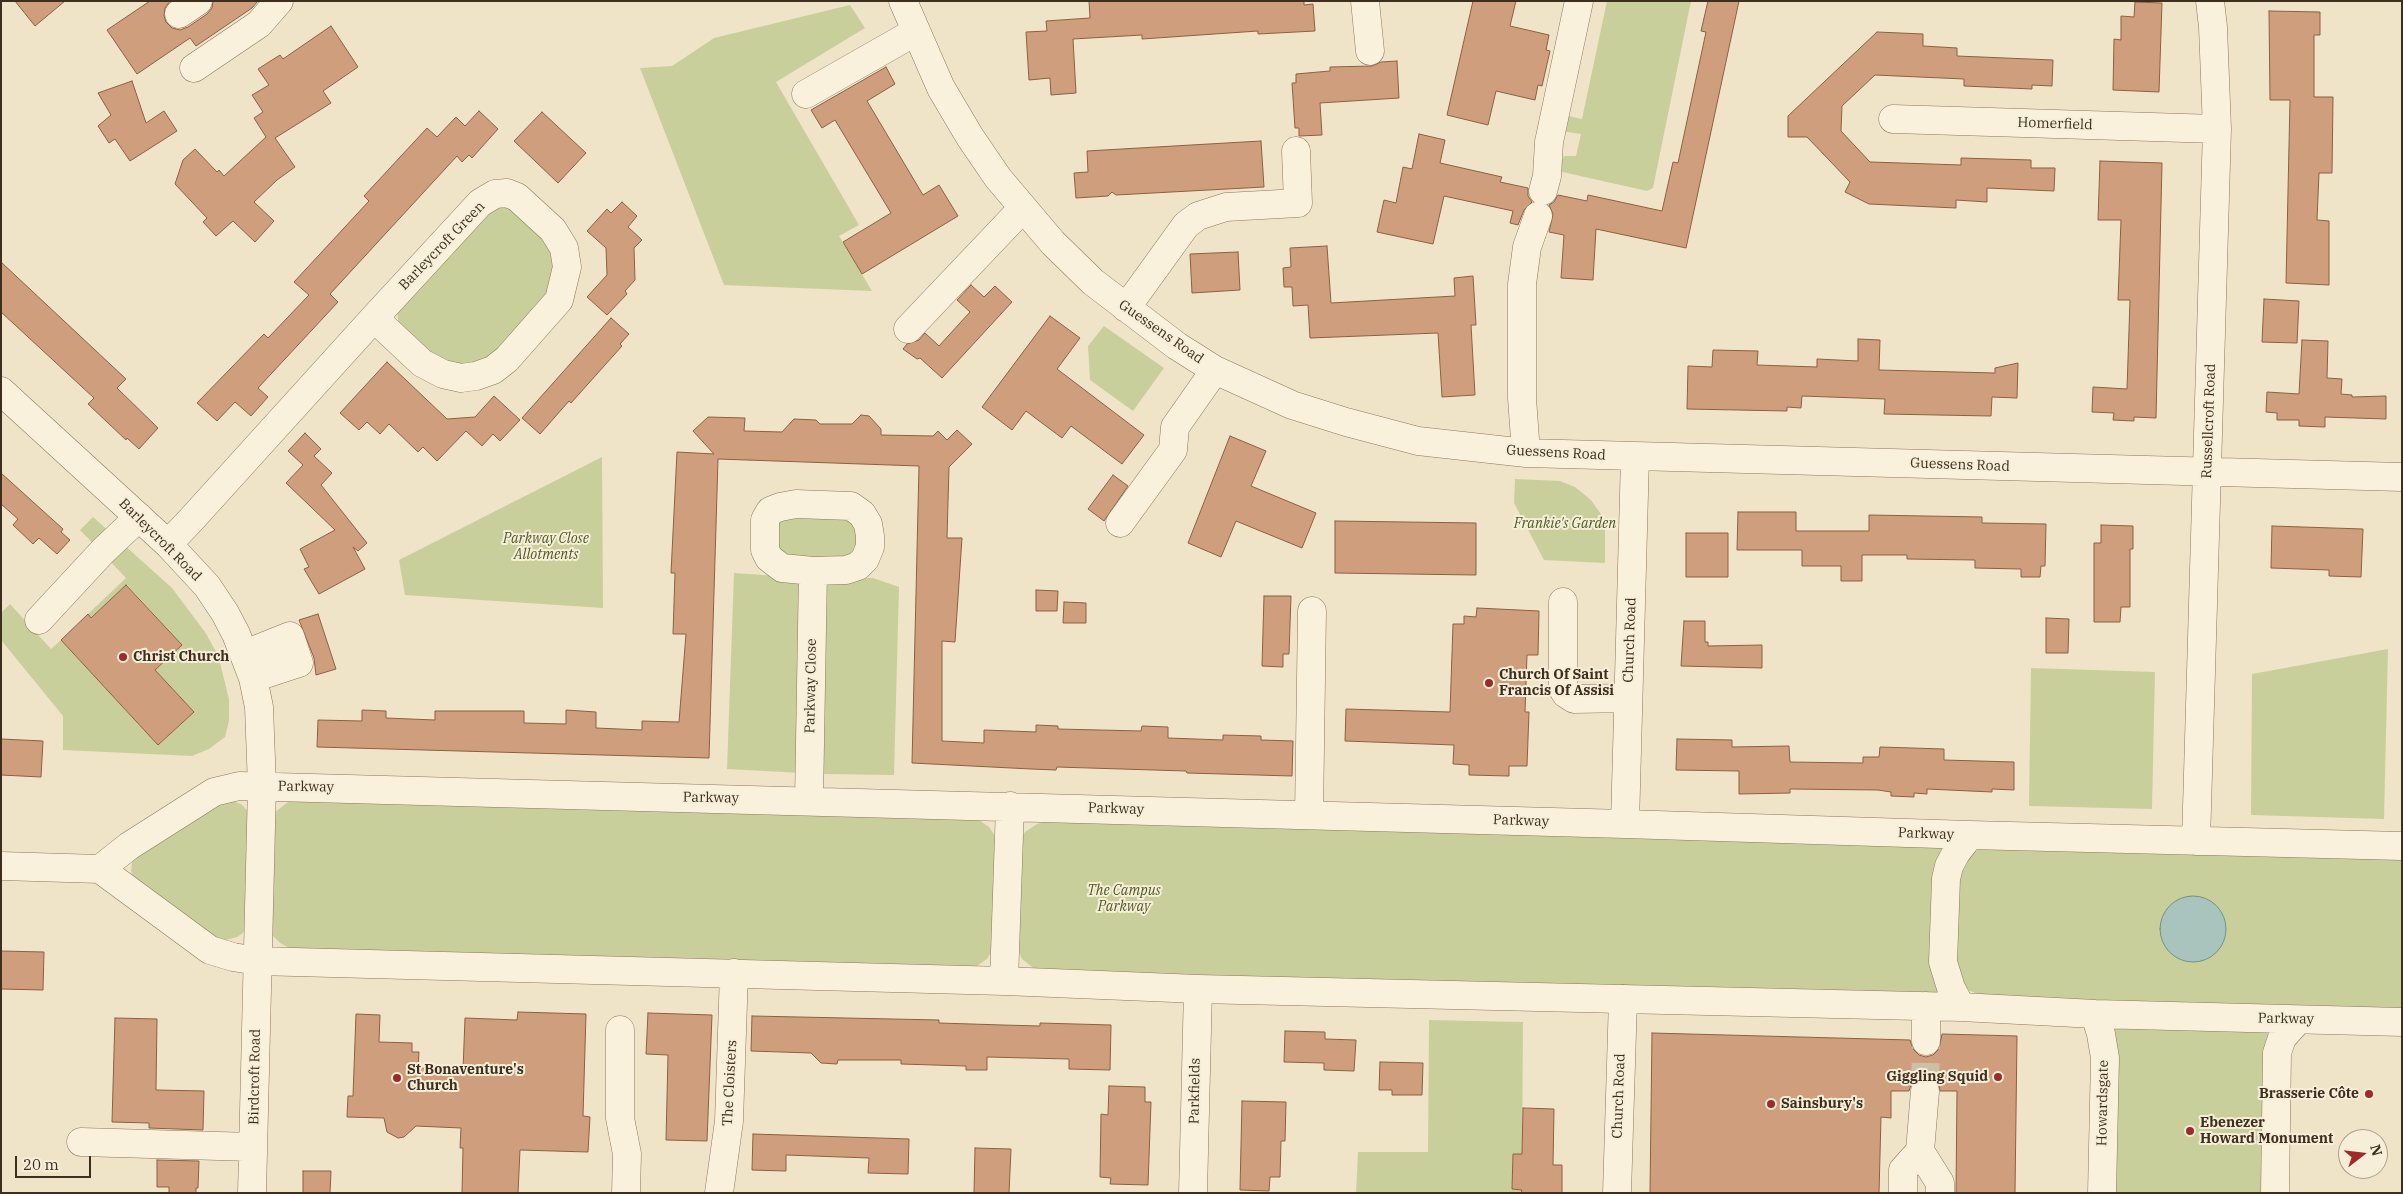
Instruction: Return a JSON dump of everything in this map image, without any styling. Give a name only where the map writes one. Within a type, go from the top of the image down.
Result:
[{"type":"street","points":[[194,68],[259,24],[279,1]]},
{"type":"street","name":"Guessens Road","points":[[903,1],[941,88],[970,137],[998,178],[1053,243],[1093,282],[1177,346],[1215,370],[1292,405],[1346,422],[1418,441],[1526,453],[2402,477]]},
{"type":"street","points":[[1365,1],[1370,51]]},
{"type":"street","points":[[1526,453],[1522,398],[1522,284],[1527,247],[1547,176],[1549,142],[1579,1]]},
{"type":"street","name":"Russellcroft Road","points":[[2196,841],[2217,129],[2213,27],[2210,1]]},
{"type":"street","points":[[806,94],[916,32]]},
{"type":"street","name":"Homerfield","points":[[1893,119],[2217,129]]},
{"type":"street","points":[[1126,308],[1186,225],[1198,216],[1226,207],[1298,203],[1296,152]]},
{"type":"street","name":"Barleycroft Green","points":[[168,544],[374,318],[480,203],[495,194],[507,193],[517,197],[552,230],[564,248],[567,266],[560,300],[507,359],[493,370],[476,376],[461,378],[443,374],[422,363],[374,318]]},
{"type":"street","points":[[908,329],[1023,208]]},
{"type":"street","points":[[1120,523],[1173,450],[1175,427],[1215,370]]},
{"type":"street","name":"Barleycroft Road","points":[[1,390],[168,544],[206,586],[225,613],[249,666],[259,707],[262,786]]},
{"type":"street","name":"Church Road","points":[[1625,824],[1635,457]]},
{"type":"street","points":[[38,620],[103,551],[139,517]]},
{"type":"street","name":"Parkway Close","points":[[809,800],[814,572]]},
{"type":"street","points":[[1563,602],[1563,690],[1574,699],[1628,698]]},
{"type":"street","points":[[1309,815],[1312,611]]},
{"type":"street","name":"Parkway","points":[[2402,846],[809,800],[239,786],[214,792],[129,846],[100,869],[210,950],[258,961],[1004,981],[1198,989],[1926,1006],[2095,1014],[2402,1022]]},
{"type":"street","name":"Parkway","points":[[258,961],[262,786]]},
{"type":"street","points":[[1004,981],[1010,806]]},
{"type":"street","name":"Parkway","points":[[1961,1007],[1951,988],[1943,962],[1946,879],[1949,866],[1956,853],[1970,835]]},
{"type":"street","points":[[1,866],[100,869]]},
{"type":"street","name":"Birdcroft Road","points":[[252,1193],[258,961]]},
{"type":"street","name":"The Cloisters","points":[[719,1193],[729,1121],[734,974]]},
{"type":"street","name":"Parkfields","points":[[1193,1193],[1198,989]]},
{"type":"street","name":"Church Road","points":[[1617,1193],[1623,999]]},
{"type":"street","points":[[1926,1006],[1926,1040]]},
{"type":"street","name":"Howardsgate","points":[[2095,1014],[2105,1058],[2102,1193]]},
{"type":"street","points":[[2275,1193],[2278,1054],[2282,1038],[2298,1020]]},
{"type":"street","points":[[620,1030],[620,1118],[627,1154],[626,1193]]},
{"type":"street","points":[[1925,1090],[1920,1151],[1940,1183],[1940,1193]]},
{"type":"street","points":[[81,1142],[253,1147]]},
{"type":"street","points":[[1903,1193],[1903,1170],[1920,1151]]},
{"type":"green space","points":[[1607,1],[1691,1],[1653,188],[1647,191],[1558,171],[1564,156],[1576,156],[1581,134],[1561,131],[1564,115],[1582,119]]},
{"type":"green space","points":[[850,5],[865,28],[776,82],[859,225],[839,236],[872,291],[724,285],[640,68],[672,66],[714,38]]},
{"type":"green space","points":[[495,205],[515,206],[556,253],[553,294],[488,365],[445,366],[399,323],[397,313],[402,300]]},
{"type":"green space","points":[[1104,326],[1164,368],[1133,411],[1090,380],[1088,346]]},
{"type":"green space","name":"Parkway Close Allotments","points":[[602,457],[603,608],[405,595],[399,560]]},
{"type":"green space","name":"Frankie's Garden","points":[[1515,479],[1560,481],[1575,487],[1591,500],[1603,517],[1605,563],[1544,560],[1514,503]]},
{"type":"green space","points":[[843,513],[859,524],[857,558],[781,560],[770,530],[782,514]]},
{"type":"green space","points":[[93,517],[172,588],[205,632],[218,655],[229,699],[229,721],[225,737],[209,749],[192,756],[63,750],[63,716],[1,640],[1,613],[10,604],[51,649],[61,640],[158,745],[194,712],[155,670],[182,645],[127,585],[91,618],[88,614],[126,578],[80,530]]},
{"type":"green space","points":[[734,573],[794,577],[802,583],[802,773],[727,769]]},
{"type":"green space","points":[[843,577],[873,578],[899,587],[894,775],[821,774],[825,588],[831,581]]},
{"type":"green space","points":[[2388,649],[2384,819],[2251,815],[2252,674]]},
{"type":"green space","points":[[2031,668],[2155,672],[2152,809],[2029,806]]},
{"type":"green space","points":[[293,798],[976,818],[989,827],[995,836],[998,846],[993,949],[987,959],[974,968],[295,951],[280,943],[272,935],[274,813]]},
{"type":"green space","points":[[232,801],[241,804],[247,810],[251,820],[248,923],[243,933],[237,937],[222,941],[214,939],[135,882],[131,871],[132,862],[136,856],[223,802]]},
{"type":"green space","name":"The Campus Parkway","points":[[1052,819],[1945,845],[1940,996],[1053,974],[1036,970],[1022,959],[1016,943],[1019,843],[1025,832],[1037,824]]},
{"type":"green space","points":[[1981,848],[2402,858],[2402,1011],[1989,998],[1970,991],[1960,980],[1954,967],[1956,877],[1968,857]]},
{"type":"green space","points":[[1429,1020],[1523,1022],[1522,1154],[1513,1154],[1512,1189],[1521,1190],[1521,1193],[1356,1193],[1358,1152],[1428,1152]]},
{"type":"green space","points":[[2109,1026],[2275,1032],[2264,1193],[2109,1193]]},
{"type":"water","points":[[2193,896],[2206,899],[2216,906],[2223,916],[2226,929],[2223,942],[2216,952],[2206,959],[2193,962],[2180,959],[2170,952],[2163,942],[2160,929],[2163,916],[2170,906],[2180,899]]},
{"type":"building","points":[[15,1],[65,1],[35,26]]},
{"type":"building","points":[[150,1],[170,1],[165,8],[164,16],[166,22],[172,28],[180,30],[207,14],[212,8],[213,1],[258,1],[252,8],[196,46],[190,38],[137,74],[107,30]]},
{"type":"building","points":[[1089,1],[1304,1],[1304,5],[1313,4],[1315,31],[1258,34],[1258,31],[1142,39],[1142,35],[1073,39],[1076,93],[1051,95],[1050,78],[1029,80],[1026,32],[1047,31],[1046,21],[1090,18]]},
{"type":"building","points":[[1473,1],[1516,1],[1510,26],[1549,35],[1546,50],[1550,51],[1542,86],[1538,85],[1535,100],[1496,91],[1488,125],[1447,115]]},
{"type":"building","points":[[1708,1],[1739,1],[1686,248],[1596,229],[1593,280],[1561,278],[1564,235],[1549,232],[1553,214],[1549,205],[1554,202],[1558,195],[1587,201],[1588,195],[1662,211],[1673,162],[1678,163],[1706,32],[1701,31]]},
{"type":"building","points":[[2135,2],[2162,3],[2159,92],[2113,90],[2114,39],[2121,40],[2121,16],[2134,17]]},
{"type":"building","points":[[2269,11],[2320,12],[2320,35],[2314,35],[2314,97],[2333,97],[2332,173],[2319,173],[2317,220],[2329,221],[2329,285],[2286,283],[2290,100],[2270,100]]},
{"type":"building","points":[[331,26],[358,67],[323,91],[331,103],[275,138],[295,167],[277,180],[254,202],[274,221],[255,242],[233,221],[216,236],[203,222],[207,218],[175,184],[183,160],[195,149],[217,172],[219,170],[224,176],[266,137],[254,118],[263,112],[252,95],[269,85],[258,69],[280,55],[283,59]]},
{"type":"building","points":[[1877,32],[1923,34],[1923,46],[1957,48],[1957,56],[2053,60],[2052,86],[2032,85],[2032,89],[1964,86],[1964,79],[1875,75],[1842,106],[1841,131],[1870,162],[1961,165],[1961,158],[2031,160],[2031,168],[2055,168],[2054,191],[1987,188],[1987,202],[1956,200],[1956,208],[1869,204],[1845,192],[1850,182],[1807,137],[1788,137],[1788,116]]},
{"type":"building","points":[[1397,61],[1399,98],[1320,103],[1322,135],[1299,136],[1299,128],[1295,128],[1292,83],[1296,83],[1296,74],[1330,71],[1330,67],[1372,66],[1381,62]]},
{"type":"building","points":[[886,67],[895,84],[867,101],[923,195],[939,185],[958,216],[862,274],[843,242],[891,213],[835,120],[822,128],[811,110]]},
{"type":"building","points":[[132,81],[146,123],[164,111],[177,131],[130,161],[115,139],[109,143],[98,126],[111,115],[98,93]]},
{"type":"building","points":[[479,111],[498,129],[472,158],[469,155],[462,162],[457,156],[330,294],[338,302],[258,388],[268,397],[251,416],[235,402],[217,421],[197,403],[264,334],[268,338],[309,295],[294,282],[369,201],[364,196],[427,128],[437,137],[456,117],[465,126]]},
{"type":"building","points":[[542,112],[586,153],[558,183],[514,141]]},
{"type":"building","points":[[1419,134],[1445,140],[1440,163],[1502,177],[1500,182],[1528,188],[1528,196],[1532,202],[1524,210],[1518,225],[1510,223],[1513,211],[1444,196],[1433,244],[1377,232],[1384,200],[1396,203],[1403,167],[1412,169]]},
{"type":"building","points":[[1261,141],[1264,187],[1116,195],[1112,192],[1108,196],[1076,198],[1074,173],[1088,172],[1087,151]]},
{"type":"building","points":[[2100,161],[2162,163],[2156,418],[2134,417],[2134,421],[2113,420],[2114,413],[2092,412],[2093,387],[2127,389],[2130,300],[2118,300],[2121,220],[2098,220]]},
{"type":"building","points":[[622,202],[637,216],[628,227],[642,240],[634,248],[635,280],[625,291],[627,294],[607,315],[587,297],[607,275],[606,248],[587,231],[607,209],[611,213]]},
{"type":"building","points":[[1327,246],[1331,303],[1455,296],[1454,278],[1473,276],[1476,325],[1471,325],[1475,395],[1442,397],[1438,333],[1310,338],[1308,305],[1293,306],[1292,287],[1284,287],[1283,268],[1291,267],[1290,248]]},
{"type":"building","points":[[1238,252],[1240,290],[1192,293],[1190,254]]},
{"type":"building","points":[[1,262],[126,379],[117,388],[158,428],[139,449],[127,438],[126,440],[88,404],[94,398],[1,312]]},
{"type":"building","points":[[971,285],[984,297],[995,286],[1012,302],[942,378],[920,358],[917,359],[903,349],[907,344],[919,340],[925,333],[939,346],[970,312],[957,300]]},
{"type":"building","points":[[2264,299],[2299,301],[2297,343],[2262,342]]},
{"type":"building","points":[[1050,316],[1080,338],[1057,369],[1144,435],[1122,464],[1071,426],[1062,438],[1026,411],[1012,430],[982,407]]},
{"type":"building","points":[[611,318],[629,334],[620,344],[622,346],[571,403],[569,401],[540,434],[522,418]]},
{"type":"building","points":[[1858,339],[1880,340],[1879,370],[1995,373],[1995,368],[2018,363],[2017,398],[1992,397],[1991,416],[1884,414],[1885,399],[1802,396],[1801,408],[1787,407],[1787,411],[1687,409],[1688,366],[1712,367],[1713,350],[1758,351],[1757,365],[1817,367],[1817,359],[1858,361]]},
{"type":"building","points":[[2302,340],[2328,341],[2327,378],[2342,379],[2341,394],[2352,395],[2352,397],[2386,396],[2386,419],[2325,417],[2325,427],[2299,426],[2299,420],[2277,420],[2277,413],[2266,412],[2267,392],[2299,394]]},
{"type":"building","points":[[387,362],[447,419],[475,417],[494,396],[520,420],[500,441],[493,434],[482,446],[466,431],[437,461],[423,447],[418,452],[389,424],[380,434],[367,422],[359,430],[340,413]]},
{"type":"building","points":[[861,415],[869,416],[881,429],[881,435],[933,436],[938,431],[947,440],[957,430],[972,444],[949,467],[947,538],[962,538],[955,642],[942,641],[942,741],[984,743],[984,730],[1036,732],[1036,725],[1058,726],[1058,729],[1141,731],[1142,726],[1168,727],[1168,738],[1223,740],[1223,735],[1261,736],[1261,740],[1293,741],[1292,776],[1057,767],[1056,770],[912,763],[919,466],[718,459],[709,758],[317,747],[318,720],[362,721],[362,710],[386,711],[386,718],[435,720],[435,711],[524,711],[524,723],[566,724],[566,710],[596,712],[596,728],[642,730],[642,721],[679,722],[686,634],[673,634],[675,573],[671,573],[677,452],[714,454],[693,431],[708,417],[745,418],[744,431],[782,432],[794,419],[816,420],[820,424],[852,424]]},
{"type":"building","points":[[305,433],[321,449],[314,456],[332,473],[321,485],[367,543],[358,551],[353,547],[365,569],[319,594],[304,569],[309,567],[300,549],[335,530],[286,483],[303,465],[288,451]]},
{"type":"building","points":[[1230,436],[1266,451],[1251,486],[1316,513],[1302,548],[1236,521],[1221,557],[1188,543]]},
{"type":"building","points":[[1,473],[63,529],[61,532],[70,540],[57,554],[39,538],[33,544],[13,525],[18,519],[1,504]]},
{"type":"building","points":[[1113,475],[1128,486],[1104,521],[1088,509]]},
{"type":"building","points":[[1738,512],[1796,512],[1796,531],[1869,531],[1869,515],[1982,517],[1982,523],[2046,524],[2045,566],[2041,566],[2040,577],[2021,577],[2021,569],[1975,568],[1975,560],[1907,559],[1907,555],[1862,555],[1862,581],[1841,581],[1841,566],[1802,566],[1802,550],[1737,550]]},
{"type":"building","points":[[1335,521],[1476,523],[1476,575],[1335,573]]},
{"type":"building","points":[[2101,525],[2133,526],[2133,549],[2130,549],[2130,607],[2121,607],[2120,622],[2094,622],[2094,543],[2101,543]]},
{"type":"building","points":[[2272,526],[2363,529],[2361,577],[2329,576],[2329,570],[2271,568]]},
{"type":"building","points":[[1686,533],[1728,533],[1728,577],[1686,577]]},
{"type":"building","name":"Christ Church","points":[[126,585],[182,645],[155,670],[194,712],[158,745],[61,640],[88,614],[91,618]]},
{"type":"building","points":[[1036,590],[1058,591],[1057,611],[1036,611]]},
{"type":"building","points":[[1264,596],[1291,596],[1289,654],[1283,654],[1283,667],[1262,666]]},
{"type":"building","points":[[1064,602],[1086,603],[1086,623],[1063,623]]},
{"type":"building","name":"Church Of Saint Francis Of Assisi","points":[[1477,608],[1539,611],[1538,655],[1527,655],[1525,712],[1529,712],[1527,766],[1509,766],[1509,776],[1469,775],[1469,765],[1453,764],[1454,745],[1345,741],[1346,709],[1450,712],[1453,624],[1464,624],[1464,616],[1476,617]]},
{"type":"building","points":[[318,614],[336,669],[316,675],[314,658],[299,620]]},
{"type":"building","points":[[2046,618],[2069,619],[2068,653],[2046,653]]},
{"type":"building","points":[[1684,621],[1705,621],[1705,642],[1708,642],[1708,646],[1762,645],[1762,668],[1681,666]]},
{"type":"building","points":[[1,739],[43,741],[41,777],[1,775]]},
{"type":"building","points":[[1677,739],[1732,740],[1732,747],[1789,746],[1790,762],[1863,763],[1863,757],[1879,757],[1880,747],[1944,749],[1944,760],[2014,762],[2014,790],[1992,789],[1992,792],[1927,789],[1927,794],[1914,793],[1914,797],[1891,796],[1891,792],[1878,790],[1790,789],[1790,793],[1739,794],[1739,771],[1676,770]]},
{"type":"building","points":[[1,951],[44,952],[43,990],[1,989]]},
{"type":"building","points":[[518,1012],[586,1014],[583,1116],[590,1117],[588,1152],[520,1150],[518,1193],[462,1193],[463,1148],[460,1148],[461,1128],[416,1126],[404,1137],[398,1138],[387,1132],[384,1118],[347,1117],[348,1096],[353,1096],[356,1014],[380,1015],[379,1042],[412,1043],[412,1052],[419,1052],[418,1068],[463,1070],[465,1018],[517,1020]]},
{"type":"building","points":[[648,1013],[712,1015],[707,1141],[666,1140],[668,1055],[646,1054]]},
{"type":"building","points":[[752,1016],[939,1020],[939,1023],[1040,1026],[1040,1023],[1111,1025],[1110,1070],[1069,1069],[1069,1059],[987,1057],[987,1070],[966,1070],[966,1066],[901,1064],[901,1060],[838,1060],[837,1064],[821,1063],[811,1053],[751,1051]]},
{"type":"building","points":[[115,1018],[157,1019],[156,1090],[204,1091],[203,1130],[149,1128],[149,1123],[112,1122]]},
{"type":"building","points":[[1285,1031],[1325,1032],[1325,1039],[1356,1040],[1354,1071],[1324,1070],[1324,1063],[1284,1062]]},
{"type":"building","name":"Sainsbury's","points":[[1652,1033],[1910,1040],[1913,1049],[1919,1055],[1926,1057],[1933,1055],[1939,1049],[1942,1034],[2017,1036],[2015,1193],[1956,1193],[1957,1091],[1940,1091],[1939,1084],[1934,1078],[1926,1075],[1912,1082],[1909,1091],[1891,1091],[1891,1118],[1881,1117],[1879,1193],[1650,1193]]},
{"type":"building","points":[[1380,1062],[1423,1063],[1422,1095],[1392,1095],[1392,1090],[1379,1090]]},
{"type":"building","points":[[1109,1086],[1145,1087],[1145,1102],[1151,1102],[1148,1185],[1110,1184],[1111,1178],[1100,1177],[1101,1114],[1108,1115]]},
{"type":"building","points":[[1242,1101],[1286,1102],[1285,1141],[1281,1141],[1280,1177],[1270,1177],[1269,1191],[1240,1190]]},
{"type":"building","points":[[1523,1108],[1554,1109],[1553,1165],[1562,1165],[1562,1193],[1521,1193],[1522,1190],[1512,1189],[1513,1154],[1522,1154]]},
{"type":"building","points":[[753,1134],[909,1139],[908,1174],[868,1173],[869,1158],[786,1155],[786,1171],[752,1170]]},
{"type":"building","points":[[975,1148],[1011,1149],[1009,1193],[974,1193]]},
{"type":"building","points":[[157,1160],[199,1161],[198,1188],[196,1188],[196,1193],[169,1193],[169,1187],[157,1187]]},
{"type":"building","points":[[303,1171],[331,1171],[330,1193],[303,1193]]},
{"type":"tunnel","points":[[1925,1091],[1926,1041]]},
{"type":"place","name":"Christ Church","points":[[123,657]]},
{"type":"place","name":"Church Of Saint Francis Of Assisi","points":[[1489,683]]},
{"type":"place","name":"Giggling Squid","points":[[1998,1077]]},
{"type":"place","name":"St Bonaventure's Church","points":[[397,1078]]},
{"type":"place","name":"Brasserie Côte","points":[[2369,1094]]},
{"type":"place","name":"Sainsbury's","points":[[1771,1104]]},
{"type":"place","name":"Ebenezer Howard Monument","points":[[2190,1131]]}]
